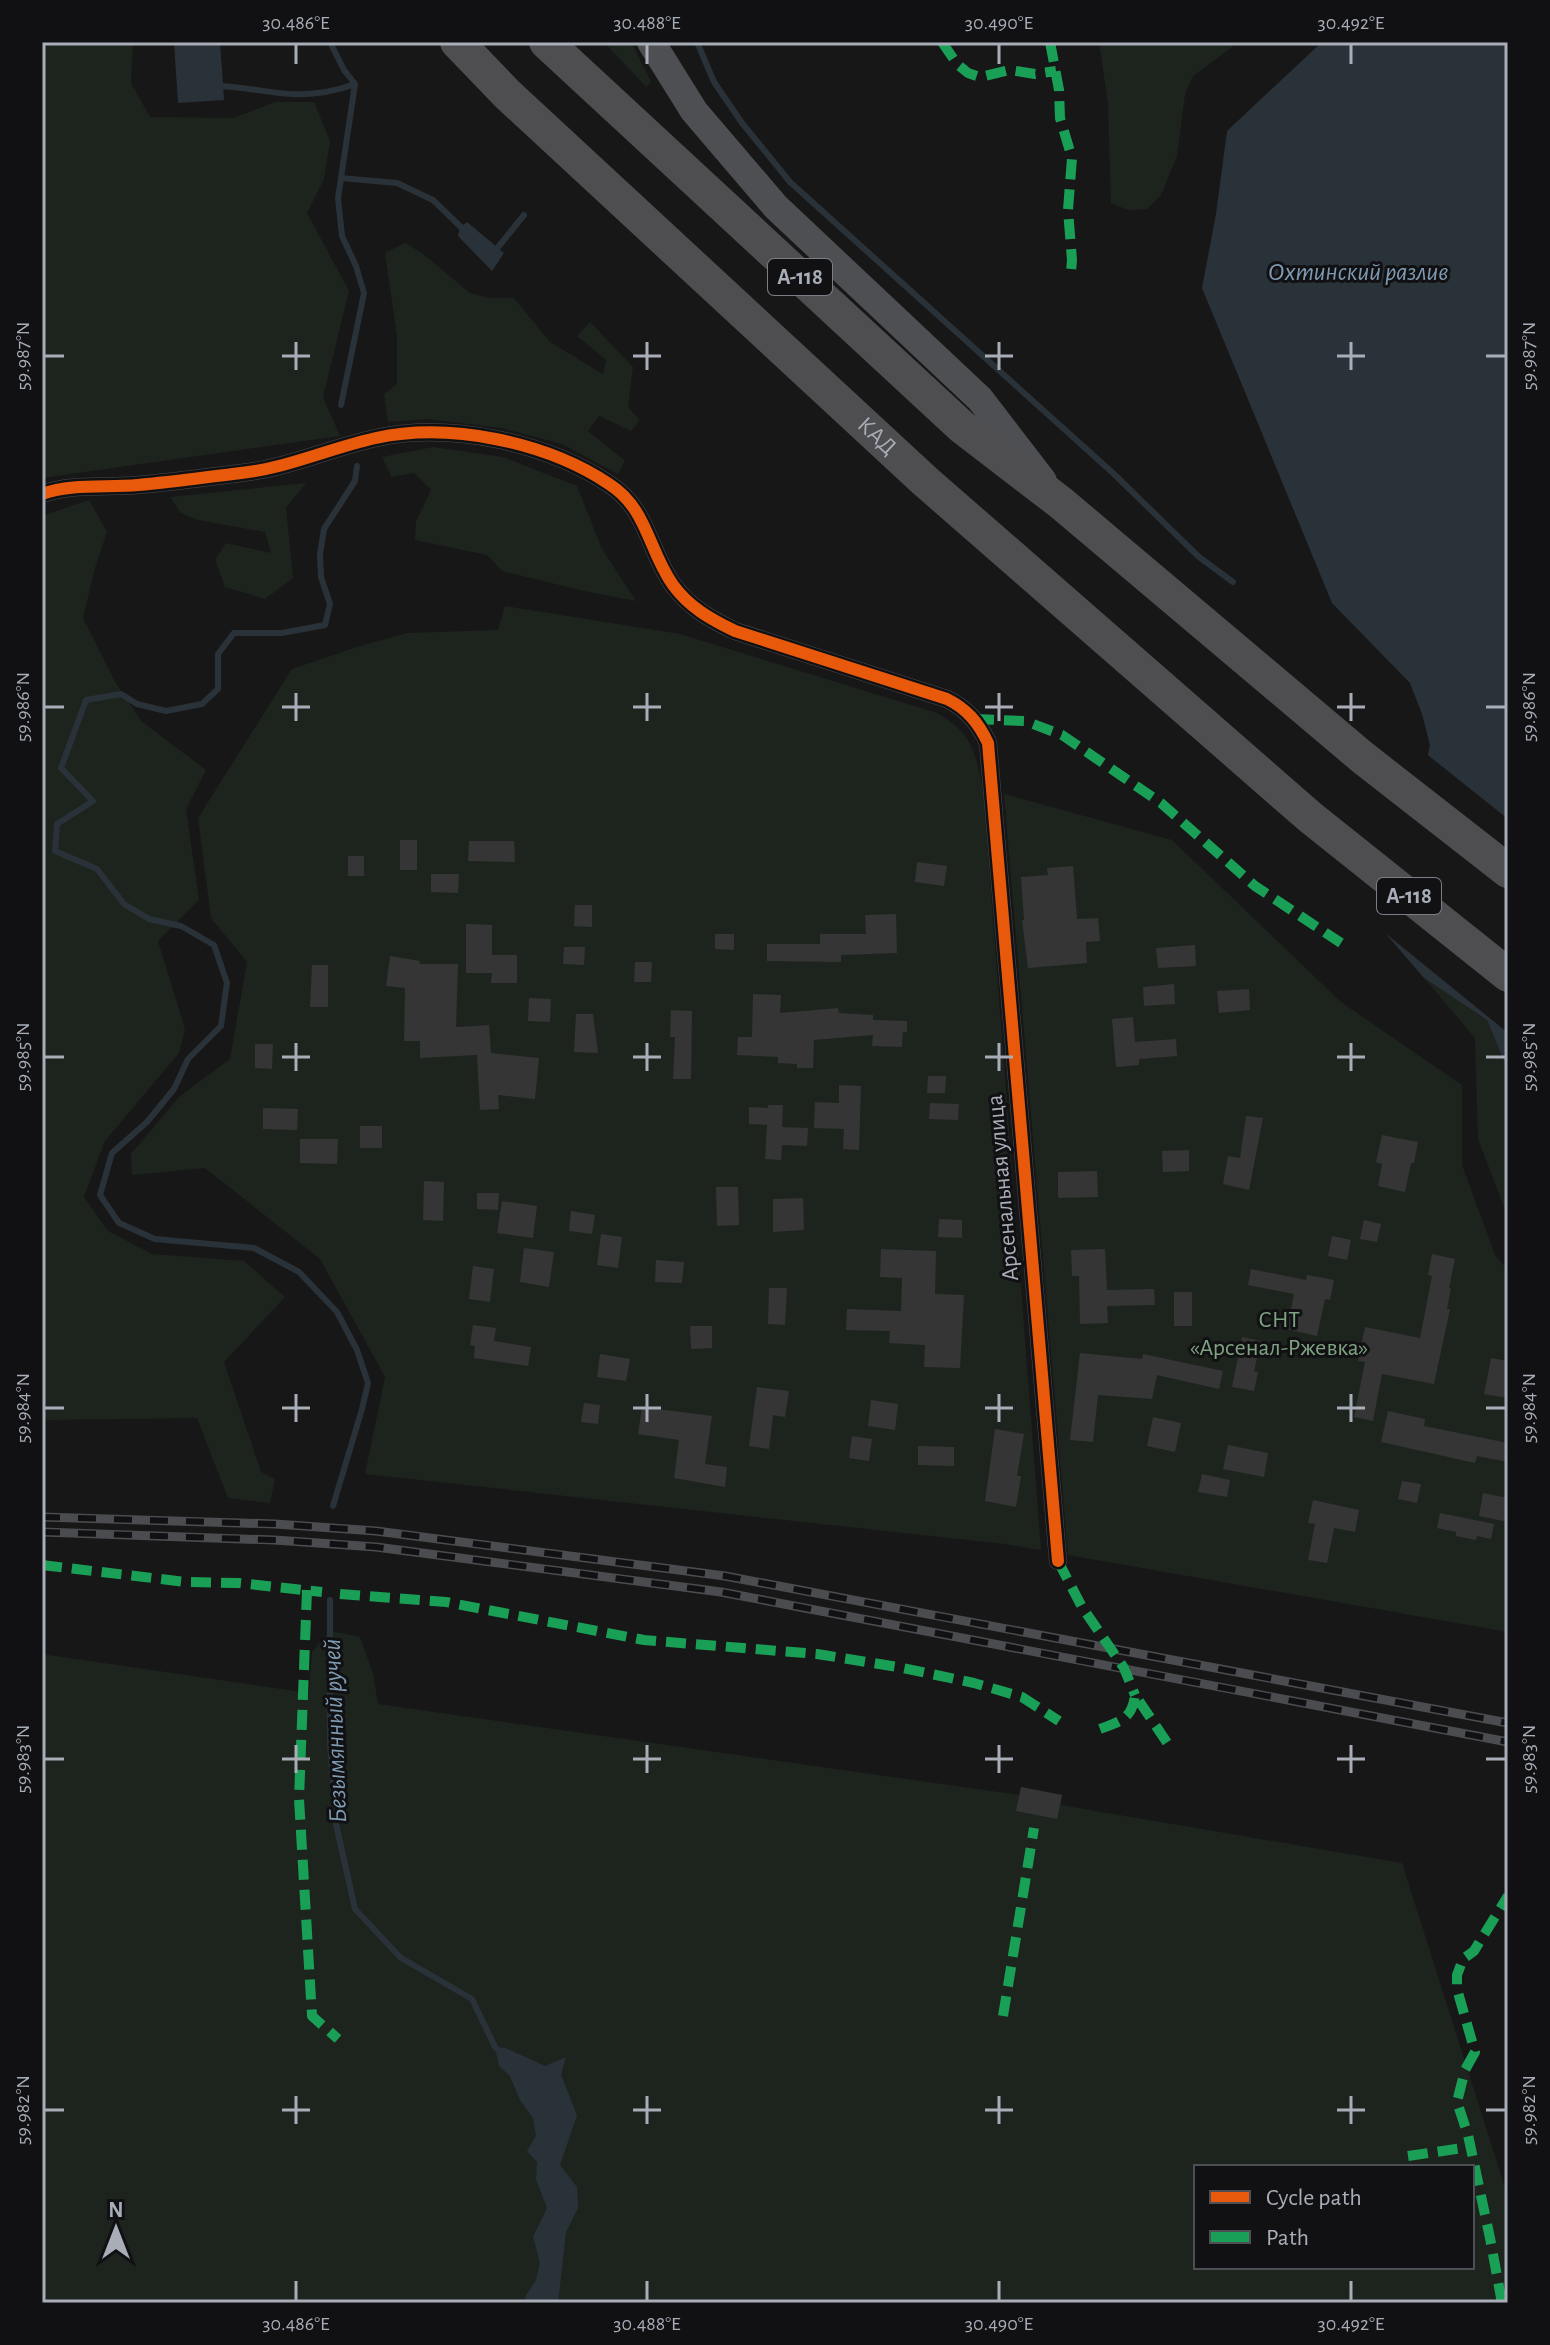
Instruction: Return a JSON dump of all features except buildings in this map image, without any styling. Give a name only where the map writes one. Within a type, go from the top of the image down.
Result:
[{"type":"highway","name":"КАД","points":[[457,42],[507,94],[925,481],[1310,817],[1508,975]]},
{"type":"highway","name":"А-118","points":[[546,42],[962,427],[1061,503],[1362,757],[1508,871]]},
{"type":"main road","points":[[651,42],[694,111],[776,207],[980,399],[1061,503]]},
{"type":"street","name":"Арсенальная улица","points":[[42,494],[64,488],[137,485],[255,472],[301,462],[376,438],[446,432],[487,437],[538,450],[576,465],[620,492],[640,514],[672,583],[688,603],[708,619],[735,631],[947,699],[962,707],[974,719],[988,743],[1058,1561]]},
{"type":"green space","points":[[42,42],[133,42],[131,83],[150,117],[233,118],[275,102],[314,102],[330,141],[324,179],[307,213],[349,291],[323,397],[340,436],[42,478]]},
{"type":"green space","points":[[604,42],[631,42],[651,82],[646,87]]},
{"type":"green space","points":[[1099,42],[1239,42],[1193,76],[1185,94],[1177,156],[1161,195],[1147,209],[1128,210],[1111,203],[1108,103]]},
{"type":"green space","points":[[405,243],[422,253],[470,293],[489,298],[514,298],[550,342],[603,374],[606,360],[577,336],[590,322],[633,367],[628,407],[640,420],[631,431],[599,416],[588,431],[625,461],[618,474],[562,444],[501,428],[428,419],[388,422],[384,394],[397,384],[397,336],[385,253]]},
{"type":"green space","points":[[433,447],[503,457],[577,486],[602,549],[636,601],[502,571],[487,555],[415,540],[416,521],[431,490],[414,473],[392,477],[382,457]]},
{"type":"green space","points":[[306,483],[286,508],[293,578],[265,599],[225,587],[215,560],[226,543],[271,553],[265,532],[198,520],[181,513],[170,497]]},
{"type":"green space","points":[[89,500],[107,532],[83,618],[114,680],[141,721],[206,770],[186,809],[199,900],[158,941],[185,1029],[179,1053],[105,1141],[84,1197],[108,1231],[152,1254],[244,1261],[285,1297],[224,1362],[261,1472],[275,1479],[270,1503],[228,1498],[197,1418],[42,1420],[42,516]]},
{"type":"green space","points":[[505,606],[680,634],[937,713],[958,728],[970,744],[983,788],[1041,1550],[365,1474],[385,1377],[320,1259],[205,1168],[132,1175],[131,1154],[180,1096],[230,1059],[247,962],[211,918],[198,818],[292,669],[408,633],[498,630]]},
{"type":"green space","name":"СНТ «Арсенал-Ржевка»","points":[[1004,794],[1172,840],[1341,1002],[1462,1085],[1462,1165],[1495,1255],[1508,1270],[1508,1632],[1068,1555]]},
{"type":"green space","points":[[1424,978],[1487,1020],[1508,1071],[1508,1218],[1478,1139],[1475,1038]]},
{"type":"green space","points":[[330,1631],[360,1637],[373,1673],[378,1704],[1019,1795],[1021,1787],[1062,1795],[1061,1805],[1402,1863],[1508,2197],[1508,2303],[42,2303],[42,1654],[309,1693],[312,1652]]},
{"type":"water","points":[[174,42],[220,42],[224,100],[178,103]]},
{"type":"water","name":"Охтинский разлив","points":[[1322,42],[1508,42],[1508,1071],[1487,1020],[1424,978],[1373,919],[1418,801],[1430,745],[1422,714],[1410,683],[1332,603],[1202,288],[1227,131]]},
{"type":"water","points":[[467,222],[504,253],[492,271],[458,236],[460,227]]},
{"type":"water","points":[[495,2047],[505,2048],[545,2066],[566,2057],[561,2075],[577,2115],[560,2165],[577,2187],[578,2208],[566,2232],[558,2303],[527,2303],[525,2297],[536,2280],[540,2263],[533,2237],[547,2208],[536,2179],[537,2162],[527,2151],[536,2136],[533,2118],[520,2100],[510,2076],[499,2066]]},
{"type":"pier","points":[[1424,752],[1508,819],[1508,1033],[1369,920],[1369,885],[1378,837],[1414,800]]},
{"type":"waterway","name":"Безымянный ручей","points":[[330,42],[355,84],[338,198],[342,236],[364,293],[341,405]]},
{"type":"waterway","points":[[697,42],[714,82],[742,123],[790,182],[1114,474],[1199,557],[1233,582]]},
{"type":"waterway","points":[[216,86],[300,94],[355,84]]},
{"type":"waterway","points":[[341,178],[397,183],[433,200],[465,231]]},
{"type":"waterway","points":[[495,251],[524,215]]},
{"type":"waterway","name":"Безымянный ручей","points":[[333,1506],[368,1383],[357,1350],[337,1312],[299,1272],[254,1248],[155,1239],[119,1223],[100,1195],[112,1153],[147,1122],[174,1089],[188,1059],[221,1026],[227,983],[214,945],[181,926],[149,919],[124,904],[97,869],[55,851],[57,824],[93,801],[61,768],[86,700],[121,694],[137,704],[166,711],[202,704],[218,689],[218,654],[234,633],[282,633],[325,625],[330,604],[321,577],[320,554],[324,529],[355,481],[357,466]]},
{"type":"waterway","name":"Безымянный ручей","points":[[330,1600],[330,1744],[336,1824],[355,1909],[401,1958],[472,1999],[500,2052]]},
{"type":"railway","points":[[42,1517],[275,1524],[376,1531],[725,1576],[1508,1723]]},
{"type":"railway","points":[[42,1532],[274,1540],[376,1547],[721,1592],[1508,1742]]},
{"type":"marked path","points":[[942,42],[957,64],[968,73],[980,77],[1010,70],[1035,74],[1056,71]]},
{"type":"marked path","points":[[1050,42],[1059,90],[1060,118],[1072,158],[1068,210],[1071,272]]},
{"type":"marked path","points":[[974,719],[1025,721],[1062,735],[1161,803],[1255,886],[1341,943]]},
{"type":"marked path","points":[[1058,1561],[1082,1607],[1124,1668],[1135,1695]]},
{"type":"marked path","points":[[42,1565],[186,1582],[239,1583],[322,1592]]},
{"type":"marked path","points":[[307,1590],[299,1799],[312,2016],[338,2039]]},
{"type":"marked path","points":[[340,1594],[446,1602],[644,1640],[817,1654],[898,1667],[1022,1697],[1059,1721]]},
{"type":"marked path","points":[[1100,1729],[1124,1718],[1131,1709],[1135,1695],[1168,1744]]},
{"type":"marked path","points":[[1003,2016],[1034,1828]]},
{"type":"marked path","points":[[1502,2303],[1468,2135],[1457,2102],[1465,2070],[1475,2052],[1457,1989],[1457,1975],[1463,1959],[1474,1951],[1508,1896]]},
{"type":"marked path","points":[[1408,2156],[1470,2147]]},
{"type":"cycle path","points":[[42,494],[66,488],[151,484],[258,470],[359,442],[405,434],[466,434],[497,439],[584,469],[622,494],[640,518],[673,585],[686,600],[709,617],[735,631],[947,699],[971,717],[988,743],[1058,1561]]}]
